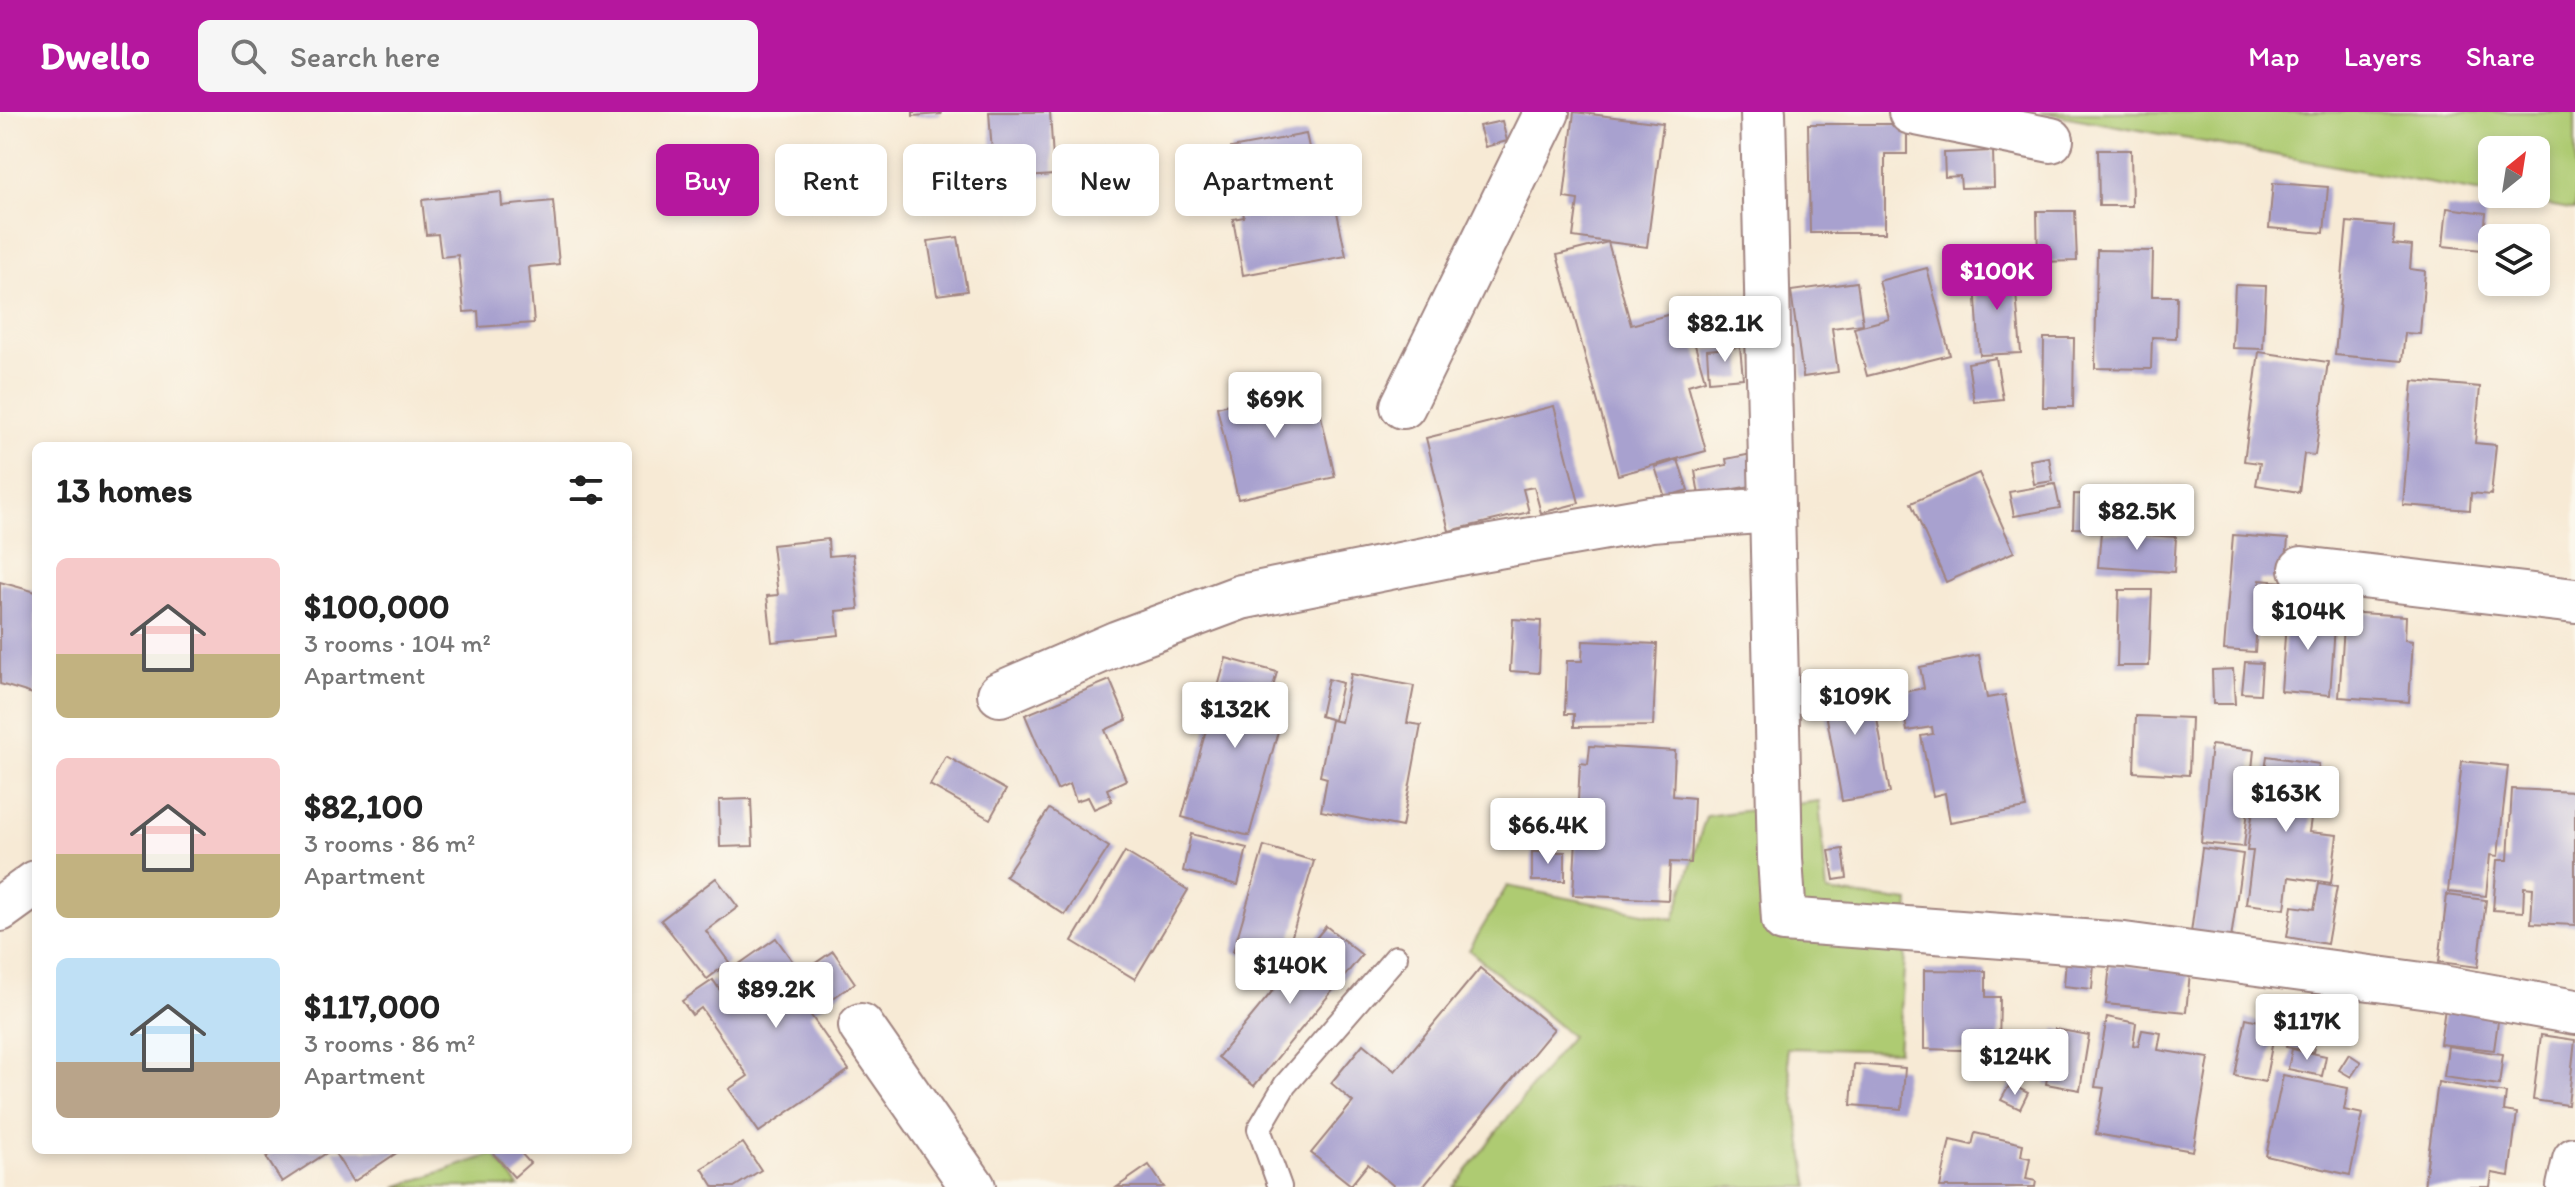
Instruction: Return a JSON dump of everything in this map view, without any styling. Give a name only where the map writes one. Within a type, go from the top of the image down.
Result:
[{"type":"street","points":[[1403,406],[1547,112]]},
{"type":"street","points":[[1763,112],[1784,920],[2124,945],[2437,987],[2575,1012]]},
{"type":"street","points":[[1911,112],[2051,140]]},
{"type":"street","points":[[1000,694],[1118,643],[1241,597],[1469,551],[1651,519],[1772,510]]},
{"type":"street","points":[[2302,569],[2575,601]]},
{"type":"street","points":[[0,909],[32,886]]},
{"type":"street","points":[[861,1026],[973,1187]]},
{"type":"street","points":[[2569,1187],[2575,1160]]},
{"type":"lane","points":[[1280,1187],[1259,1129],[1285,1085],[1396,957]]},
{"type":"green space","points":[[2041,112],[2575,112],[2575,210],[2550,205],[2550,136],[2478,136],[2478,192]]},
{"type":"green space","points":[[1819,801],[1827,892],[1909,902],[1898,1051],[1786,1048],[1809,1187],[1454,1187],[1571,1036],[1469,950],[1507,886],[1674,919],[1706,816]]},
{"type":"green space","points":[[494,1154],[519,1187],[396,1187]]},
{"type":"building","points":[[913,112],[940,112],[941,114],[913,116]]},
{"type":"building","points":[[989,112],[1050,112],[1052,175],[1036,176],[1036,144],[991,144]]},
{"type":"building","points":[[1574,112],[1663,123],[1647,247],[1573,237],[1578,200],[1564,198]]},
{"type":"building","points":[[1502,121],[1507,141],[1485,147],[1479,126]]},
{"type":"building","points":[[1808,124],[1907,124],[1907,154],[1885,154],[1885,233],[1810,233]]},
{"type":"building","points":[[1306,134],[1308,144],[1252,144]]},
{"type":"building","points":[[2098,150],[2131,150],[2132,206],[2099,206]]},
{"type":"building","points":[[1993,151],[1994,187],[1961,188],[1960,176],[1945,177],[1944,153]]},
{"type":"building","points":[[2273,183],[2328,187],[2324,233],[2269,228]]},
{"type":"building","points":[[501,192],[502,206],[553,201],[559,264],[529,267],[534,323],[479,327],[478,311],[464,312],[458,255],[441,257],[438,234],[426,235],[422,200]]},
{"type":"building","points":[[2447,208],[2486,213],[2485,224],[2478,224],[2478,250],[2443,246]]},
{"type":"building","points":[[2037,211],[2075,211],[2077,261],[2038,262]]},
{"type":"building","points":[[1338,216],[1346,256],[1243,275],[1233,219]]},
{"type":"building","points":[[2347,222],[2394,226],[2393,244],[2412,246],[2410,269],[2425,271],[2420,334],[2405,333],[2402,361],[2335,355]]},
{"type":"building","points":[[958,237],[967,291],[937,295],[928,241]]},
{"type":"building","points":[[1608,242],[1631,325],[1685,310],[1705,380],[1688,385],[1706,451],[1618,475],[1557,255]]},
{"type":"building","points":[[2097,250],[2153,251],[2152,296],[2177,296],[2176,338],[2152,337],[2151,369],[2095,368]]},
{"type":"building","points":[[1927,268],[1950,355],[1867,376],[1854,328],[1889,319],[1879,281]]},
{"type":"building","points":[[2014,269],[2021,353],[1980,355],[1974,271]]},
{"type":"building","points":[[1857,282],[1863,324],[1832,328],[1838,372],[1803,377],[1791,291]]},
{"type":"building","points":[[2235,285],[2266,286],[2263,349],[2232,348]]},
{"type":"building","points":[[2044,338],[2074,338],[2073,407],[2043,407]]},
{"type":"building","points":[[1740,347],[1743,378],[1709,381],[1707,350]]},
{"type":"building","points":[[2259,352],[2328,362],[2315,455],[2304,454],[2299,492],[2256,485],[2260,463],[2244,461]]},
{"type":"building","points":[[1996,358],[2003,399],[1974,402],[1968,363]]},
{"type":"building","points":[[1296,377],[1303,407],[1318,403],[1335,477],[1238,499],[1217,407],[1251,399],[1248,388]]},
{"type":"building","points":[[2413,381],[2480,387],[2475,443],[2496,445],[2491,495],[2471,493],[2470,510],[2403,505]]},
{"type":"building","points":[[1554,406],[1579,503],[1541,513],[1534,487],[1523,489],[1529,512],[1449,531],[1426,438]]},
{"type":"building","points":[[1752,454],[1757,485],[1699,495],[1695,471],[1727,465],[1726,459]]},
{"type":"building","points":[[2049,457],[2053,481],[2034,484],[2030,460]]},
{"type":"building","points":[[1678,460],[1688,490],[1665,497],[1655,467]]},
{"type":"building","points":[[1979,473],[2014,552],[1946,582],[1911,503]]},
{"type":"building","points":[[2055,484],[2060,508],[2014,516],[2009,492]]},
{"type":"building","points":[[2074,494],[2139,496],[2138,530],[2073,528]]},
{"type":"building","points":[[2101,532],[2176,537],[2174,572],[2098,567]]},
{"type":"building","points":[[2233,535],[2288,539],[2284,582],[2260,580],[2255,652],[2224,650]]},
{"type":"building","points":[[828,539],[829,556],[853,554],[859,609],[836,611],[839,635],[772,642],[767,596],[778,595],[772,545]]},
{"type":"building","points":[[0,582],[32,591],[32,694],[0,684]]},
{"type":"building","points":[[2119,590],[2152,590],[2149,666],[2117,666]]},
{"type":"building","points":[[2287,609],[2336,613],[2330,695],[2281,691]]},
{"type":"building","points":[[2345,612],[2406,616],[2405,640],[2413,641],[2409,702],[2339,697]]},
{"type":"building","points":[[1513,619],[1541,621],[1539,673],[1510,671]]},
{"type":"building","points":[[1583,641],[1657,644],[1653,726],[1574,727],[1574,714],[1565,714],[1567,661],[1582,661]]},
{"type":"building","points":[[1979,655],[1987,698],[2005,695],[2026,808],[1950,822],[1945,793],[1933,796],[1921,736],[1933,734],[1932,727],[1907,731],[1900,693],[1924,688],[1920,667]]},
{"type":"building","points":[[1226,658],[1277,672],[1266,713],[1282,717],[1249,836],[1182,817]]},
{"type":"building","points":[[2245,662],[2262,663],[2260,694],[2242,693]]},
{"type":"building","points":[[2233,669],[2235,704],[2213,704],[2212,670]]},
{"type":"building","points":[[1869,673],[1890,793],[1842,801],[1820,680]]},
{"type":"building","points":[[1351,674],[1414,686],[1407,723],[1421,725],[1402,827],[1321,811],[1327,778],[1320,776],[1331,720],[1341,722]]},
{"type":"building","points":[[1328,679],[1342,683],[1334,720],[1320,716]]},
{"type":"building","points":[[1110,680],[1127,720],[1105,730],[1126,780],[1107,789],[1112,801],[1094,809],[1088,797],[1076,801],[1070,784],[1057,790],[1025,715]]},
{"type":"building","points":[[2136,716],[2191,718],[2189,775],[2134,772]]},
{"type":"building","points":[[2211,745],[2254,750],[2244,847],[2201,843]]},
{"type":"building","points":[[1590,746],[1675,751],[1673,796],[1694,798],[1691,863],[1670,862],[1668,900],[1573,895],[1580,763],[1588,764]]},
{"type":"building","points":[[946,756],[1006,790],[990,819],[930,785]]},
{"type":"building","points":[[2267,756],[2319,764],[2309,832],[2337,835],[2331,883],[2289,877],[2285,909],[2246,904],[2253,851],[2247,851],[2254,803],[2260,804]]},
{"type":"building","points":[[2462,761],[2508,766],[2498,856],[2490,855],[2486,896],[2448,892]]},
{"type":"building","points":[[2512,789],[2575,792],[2575,925],[2531,923],[2533,888],[2524,887],[2523,912],[2493,910],[2497,860],[2508,860]]},
{"type":"building","points":[[751,799],[753,846],[720,847],[719,800]]},
{"type":"building","points":[[1049,809],[1109,847],[1065,915],[1005,876]]},
{"type":"building","points":[[1191,834],[1247,848],[1238,885],[1183,871]]},
{"type":"building","points":[[1264,846],[1314,861],[1283,966],[1233,952]]},
{"type":"building","points":[[2202,848],[2243,854],[2231,939],[2191,933]]},
{"type":"building","points":[[1843,849],[1847,878],[1834,880],[1829,851]]},
{"type":"building","points":[[1125,852],[1188,890],[1135,979],[1072,941]]},
{"type":"building","points":[[1532,852],[1565,852],[1565,881],[1532,881]]},
{"type":"building","points":[[716,878],[738,907],[706,931],[729,962],[707,979],[661,920]]},
{"type":"building","points":[[2319,884],[2337,887],[2327,944],[2287,937],[2292,906],[2314,909]]},
{"type":"building","points":[[2447,895],[2486,900],[2478,967],[2439,962]]},
{"type":"building","points":[[1326,926],[1362,955],[1254,1086],[1218,1057]]},
{"type":"building","points":[[776,938],[801,973],[833,951],[855,983],[810,1014],[849,1070],[759,1132],[729,1089],[748,1076],[701,1008],[692,1015],[682,1001],[713,980],[724,996],[745,982],[735,967]]},
{"type":"building","points":[[2066,959],[2094,962],[2092,989],[2064,986]]},
{"type":"building","points":[[2110,964],[2190,973],[2186,1012],[2106,1004]]},
{"type":"building","points":[[1480,968],[1554,1029],[1423,1187],[1395,1187],[1368,1164],[1351,1185],[1311,1153],[1353,1102],[1331,1083],[1363,1044],[1395,1071]]},
{"type":"building","points":[[1924,970],[1986,971],[1986,997],[2000,997],[1999,1051],[1924,1049]]},
{"type":"building","points":[[2445,1008],[2499,1014],[2494,1050],[2440,1044]]},
{"type":"building","points":[[2107,1017],[2136,1023],[2133,1045],[2138,1046],[2142,1030],[2161,1033],[2158,1050],[2209,1058],[2193,1151],[2096,1134],[2104,1088],[2095,1087]]},
{"type":"building","points":[[2246,1018],[2276,1025],[2265,1082],[2235,1076]]},
{"type":"building","points":[[2055,1029],[2089,1035],[2080,1090],[2046,1084]]},
{"type":"building","points":[[2289,1033],[2316,1038],[2313,1052],[2286,1047]]},
{"type":"building","points":[[2541,1035],[2575,1040],[2568,1105],[2533,1100]]},
{"type":"building","points":[[2448,1046],[2503,1054],[2499,1085],[2444,1077]]},
{"type":"building","points":[[2292,1049],[2326,1056],[2322,1076],[2288,1069]]},
{"type":"building","points":[[2349,1054],[2361,1062],[2351,1077],[2339,1070]]},
{"type":"building","points":[[1854,1064],[1905,1068],[1902,1109],[1851,1105]]},
{"type":"building","points":[[2283,1075],[2348,1088],[2344,1110],[2363,1114],[2350,1175],[2266,1156]]},
{"type":"building","points":[[2438,1082],[2506,1093],[2504,1111],[2517,1113],[2509,1176],[2492,1173],[2490,1187],[2424,1187]]},
{"type":"building","points":[[2010,1084],[2028,1093],[2020,1109],[2001,1100]]},
{"type":"building","points":[[1975,1133],[2023,1144],[2021,1156],[2030,1158],[2026,1179],[2036,1181],[2035,1187],[1940,1187],[1950,1140],[1972,1145]]},
{"type":"building","points":[[743,1143],[761,1170],[734,1187],[714,1187],[702,1168]]},
{"type":"building","points":[[270,1154],[325,1154],[282,1182],[266,1157]]},
{"type":"building","points":[[336,1154],[395,1154],[353,1182]]},
{"type":"building","points":[[494,1154],[522,1154],[530,1163],[514,1177]]},
{"type":"building","points":[[1149,1165],[1164,1187],[1117,1187]]}]
